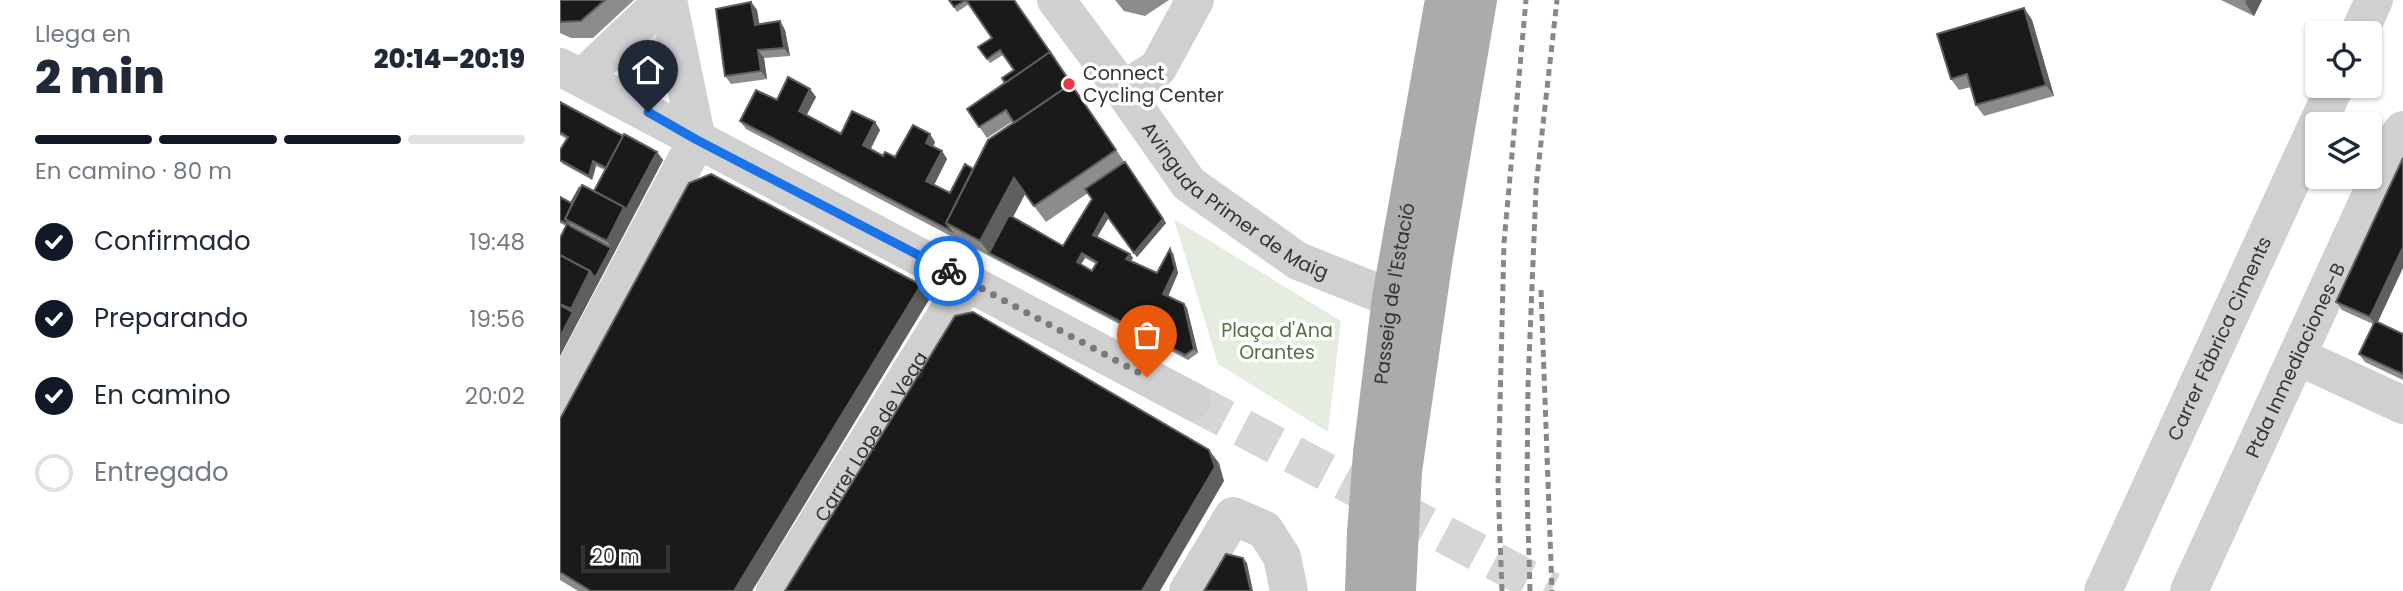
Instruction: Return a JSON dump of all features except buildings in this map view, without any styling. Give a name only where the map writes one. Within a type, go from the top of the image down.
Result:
[{"type":"main road","name":"Passeig de l'Estació","points":[[1397,591],[1399,549],[1387,462],[1391,299],[1444,0]]},
{"type":"main road","name":"Passeig de l'Estació","points":[[1364,591],[1366,533],[1387,462],[1434,257],[1478,0]]},
{"type":"street","points":[[560,398],[697,140],[666,0],[571,72],[697,140],[1192,401]]},
{"type":"street","name":"Avinguda Primer de Maig","points":[[1056,0],[1189,184],[1298,261],[1391,299]]},
{"type":"street","points":[[1123,90],[1158,68],[1195,0]]},
{"type":"street","points":[[2364,21],[2374,0]]},
{"type":"street","name":"Carrer Fàbrica Ciments","points":[[2114,588],[2329,98]]},
{"type":"street","name":"Ptda Inmediaciones-B","points":[[2189,591],[2403,130]]},
{"type":"street","name":"Carrer Lope de Vega","points":[[775,591],[967,281]]},
{"type":"street","points":[[2297,356],[2403,405]]},
{"type":"street","points":[[1188,591],[1233,516],[1265,530],[1282,557],[1289,591]]},
{"type":"green space","points":[[658,28],[668,87],[619,61]]},
{"type":"green space","name":"Plaça d'Ana Orantes","points":[[1174,219],[1341,321],[1328,432],[1218,364]]},
{"type":"tunnel","points":[[1192,401],[1551,591]]},
{"type":"railway","points":[[1502,591],[1498,485],[1504,243],[1526,0]]},
{"type":"railway","points":[[1530,591],[1528,386],[1536,187],[1557,0]]},
{"type":"railway","points":[[1541,290],[1552,591]]},
{"type":"way so far","points":[[949,271],[1147,377]]},
{"type":"place","name":"Connect Cycling Center","points":[[1069,84]]},
{"type":"route","points":[[648,112],[949,271]]}]
